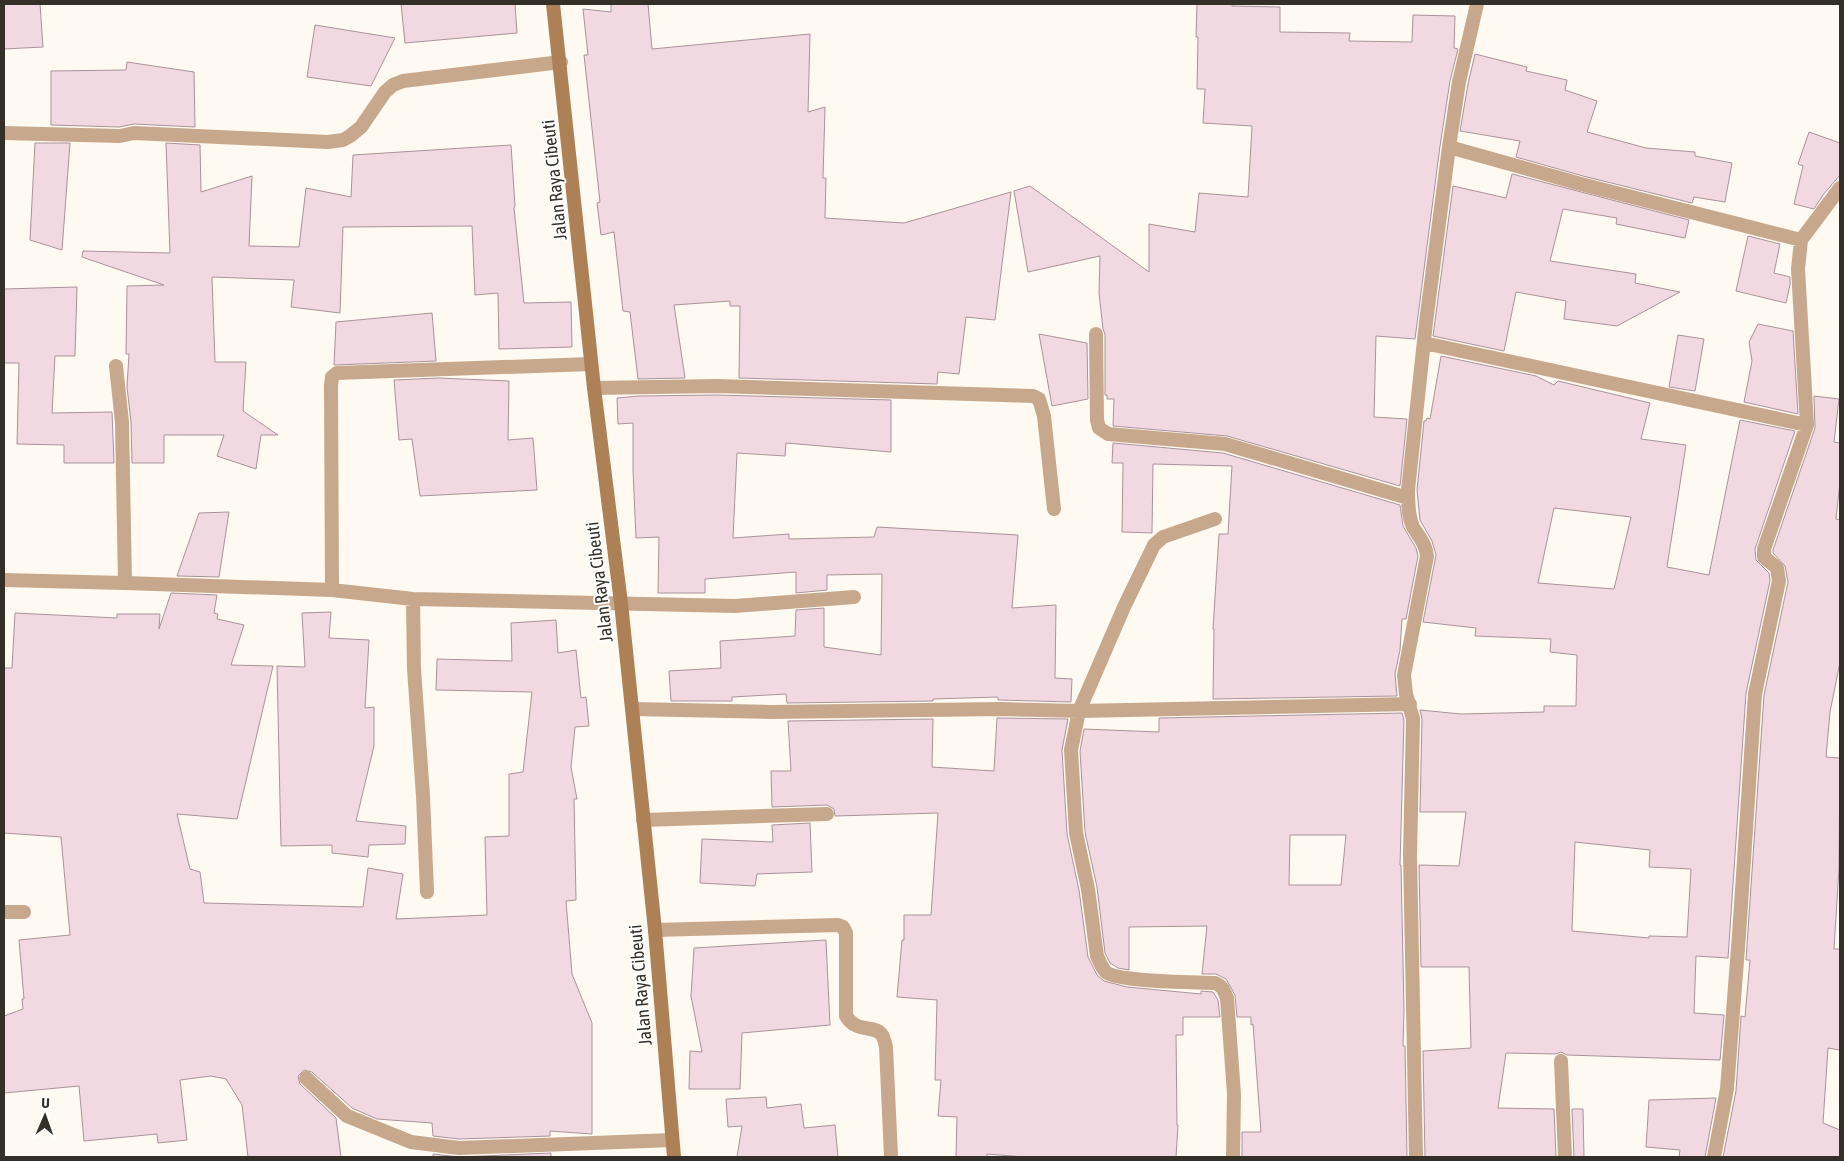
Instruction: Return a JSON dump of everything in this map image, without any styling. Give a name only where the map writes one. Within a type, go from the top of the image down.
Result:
[{"type":"main road","name":"Jalan Raya Cibeuti","points":[[553,4],[594,388],[621,603],[655,930],[674,1157]]},
{"type":"street","points":[[1416,1157],[1410,855],[1413,719],[1406,694],[1404,676],[1427,556],[1426,548],[1412,525],[1408,498],[1424,343],[1449,147],[1459,82],[1477,4]]},
{"type":"street","points":[[4,133],[120,136],[134,134],[328,142],[343,140],[361,127],[392,84],[403,81],[560,62]]},
{"type":"street","points":[[1449,147],[1581,184],[1801,240]]},
{"type":"street","points":[[1714,1157],[1727,1089],[1755,694],[1779,581],[1776,568],[1764,557],[1764,549],[1807,425],[1798,269],[1801,240],[1840,188]]},
{"type":"street","points":[[1096,334],[1097,420],[1099,428],[1108,434],[1225,444],[1408,498]]},
{"type":"street","points":[[1424,343],[1807,425]]},
{"type":"street","points":[[332,590],[332,377],[337,373],[592,364]]},
{"type":"street","points":[[116,366],[122,422],[125,583]]},
{"type":"street","points":[[594,388],[718,386],[1033,396],[1039,399],[1044,416],[1054,509]]},
{"type":"street","points":[[1215,519],[1164,537],[1154,545],[1124,607],[1079,711],[1071,750],[1076,833],[1088,889],[1098,956],[1106,972],[1122,978],[1215,983],[1221,986],[1227,998],[1234,1094],[1233,1157]]},
{"type":"street","points":[[4,580],[332,590],[413,599],[736,606],[854,597]]},
{"type":"street","points":[[413,599],[414,669],[423,796],[427,892]]},
{"type":"street","points":[[632,709],[770,712],[1001,709],[1079,711],[1410,704]]},
{"type":"street","points":[[643,820],[826,814]]},
{"type":"street","points":[[4,912],[24,912]]},
{"type":"street","points":[[655,930],[843,927],[846,933],[846,1016],[850,1022],[858,1027],[878,1031],[883,1035],[886,1047],[891,1157]]},
{"type":"street","points":[[1561,1061],[1565,1157]]},
{"type":"street","points":[[306,1078],[347,1116],[411,1142],[459,1148],[672,1140]]},
{"type":"building","points":[[4,4],[40,4],[43,47],[4,49]]},
{"type":"building","points":[[401,4],[515,4],[517,33],[405,43]]},
{"type":"building","points":[[611,4],[648,4],[652,49],[810,34],[808,112],[825,107],[823,178],[826,178],[825,218],[904,223],[1011,192],[995,320],[966,317],[959,374],[938,372],[937,384],[739,378],[740,306],[730,306],[730,301],[674,305],[685,378],[638,379],[630,312],[623,311],[614,232],[601,235],[597,203],[600,202],[584,55],[588,55],[583,9],[611,12]]},
{"type":"building","points":[[1197,4],[1280,7],[1280,32],[1350,33],[1349,41],[1412,42],[1413,15],[1455,16],[1454,48],[1458,49],[1450,81],[1440,146],[1415,339],[1376,336],[1374,417],[1407,419],[1400,486],[1227,436],[1113,426],[1114,399],[1107,399],[1107,395],[1105,395],[1105,334],[1099,293],[1100,256],[1028,272],[1014,191],[1030,186],[1149,272],[1149,224],[1195,232],[1199,193],[1248,197],[1252,126],[1203,123],[1205,89],[1197,89]]},
{"type":"building","points":[[315,25],[395,38],[371,86],[307,77]]},
{"type":"building","points":[[1475,54],[1527,67],[1526,71],[1567,80],[1565,90],[1597,101],[1587,132],[1646,148],[1695,152],[1695,156],[1732,163],[1725,202],[1694,197],[1692,203],[1583,176],[1516,157],[1520,141],[1460,131]]},
{"type":"building","points":[[127,62],[194,72],[195,127],[134,124],[119,127],[51,125],[51,71],[126,70]]},
{"type":"building","points":[[1809,132],[1840,143],[1840,175],[1814,209],[1794,204],[1803,166],[1798,164]]},
{"type":"building","points":[[35,143],[70,143],[62,250],[30,240]]},
{"type":"building","points":[[166,143],[200,145],[201,192],[252,176],[249,246],[299,247],[306,188],[351,197],[353,155],[511,145],[514,208],[524,303],[571,302],[572,347],[499,349],[498,293],[475,295],[472,226],[343,227],[340,313],[291,307],[294,280],[212,277],[215,362],[246,362],[243,411],[278,435],[261,435],[256,469],[217,456],[224,435],[164,435],[164,463],[132,463],[131,422],[127,387],[129,354],[126,354],[127,286],[164,285],[82,257],[83,251],[170,253]]},
{"type":"building","points":[[1512,174],[1689,220],[1685,238],[1616,224],[1617,218],[1563,209],[1550,261],[1636,274],[1635,283],[1680,292],[1617,326],[1564,319],[1566,301],[1516,292],[1504,351],[1433,336],[1453,186],[1506,198]]},
{"type":"building","points":[[1748,236],[1780,244],[1774,273],[1790,277],[1786,303],[1736,291]]},
{"type":"building","points":[[77,287],[75,356],[55,356],[52,413],[112,412],[114,463],[64,463],[64,445],[17,444],[19,363],[4,363],[4,289]]},
{"type":"building","points":[[432,313],[436,361],[334,365],[336,322]]},
{"type":"building","points":[[1758,324],[1793,331],[1798,414],[1744,402],[1752,361],[1749,342]]},
{"type":"building","points":[[1039,334],[1087,343],[1088,399],[1052,406]]},
{"type":"building","points":[[1678,335],[1704,339],[1695,391],[1669,387]]},
{"type":"building","points":[[1441,356],[1536,376],[1554,385],[1558,381],[1650,403],[1641,439],[1686,445],[1667,567],[1709,575],[1740,420],[1795,431],[1755,549],[1756,560],[1769,573],[1770,581],[1746,693],[1728,958],[1696,956],[1694,1013],[1724,1015],[1720,1060],[1567,1055],[1561,1052],[1556,1054],[1506,1053],[1498,1108],[1554,1109],[1556,1157],[1425,1157],[1423,1051],[1471,1048],[1469,967],[1421,967],[1419,865],[1459,866],[1466,812],[1420,812],[1422,719],[1420,710],[1461,714],[1544,712],[1544,706],[1576,706],[1577,655],[1550,652],[1551,639],[1475,636],[1476,628],[1423,622],[1436,555],[1432,541],[1420,520],[1417,490],[1424,421],[1427,418],[1430,419]],"holes":[[[1554,508],[1631,517],[1614,589],[1538,583]],[[1575,842],[1650,850],[1649,867],[1691,869],[1687,937],[1649,936],[1649,938],[1572,931]]]},
{"type":"building","points":[[438,378],[509,381],[508,440],[533,438],[537,490],[420,496],[412,439],[399,440],[394,380]]},
{"type":"building","points":[[717,395],[891,400],[891,452],[786,443],[785,456],[737,453],[733,538],[789,534],[789,539],[874,537],[877,527],[1018,535],[1012,608],[1056,605],[1055,678],[1072,679],[1071,702],[998,700],[998,697],[933,699],[933,701],[787,703],[786,694],[732,697],[732,701],[671,701],[669,671],[721,668],[720,641],[795,636],[796,610],[824,608],[824,647],[881,655],[882,574],[827,575],[827,590],[796,593],[796,572],[705,579],[705,593],[658,593],[659,537],[636,538],[633,423],[618,424],[617,398]]},
{"type":"building","points":[[1814,396],[1839,399],[1834,442],[1840,443],[1840,482],[1836,519],[1840,520],[1840,662],[1830,712],[1826,757],[1840,758],[1839,868],[1834,949],[1840,949],[1840,1050],[1828,1048],[1823,1123],[1840,1130],[1840,1157],[1723,1157],[1736,1091],[1741,1016],[1745,1017],[1750,960],[1746,960],[1764,695],[1788,582],[1785,566],[1773,553],[1773,550],[1815,428]]},
{"type":"building","points":[[1113,443],[1223,453],[1400,505],[1403,526],[1416,548],[1418,556],[1406,619],[1402,619],[1400,650],[1395,674],[1397,696],[1213,699],[1213,629],[1219,534],[1228,534],[1232,466],[1153,464],[1152,533],[1122,532],[1123,463],[1112,463]]},
{"type":"building","points":[[229,512],[219,577],[177,576],[199,513]]},
{"type":"building","points":[[171,593],[217,595],[214,613],[218,614],[217,619],[244,625],[231,665],[273,666],[237,819],[177,814],[190,869],[200,872],[204,903],[363,907],[368,868],[403,874],[396,919],[487,915],[485,837],[509,836],[509,774],[523,772],[532,692],[436,690],[437,659],[512,661],[511,623],[556,620],[558,653],[576,650],[581,698],[586,697],[589,726],[575,727],[571,767],[577,799],[574,799],[576,900],[566,901],[572,974],[592,1023],[592,1134],[550,1131],[550,1136],[459,1139],[433,1136],[432,1123],[377,1119],[352,1108],[312,1072],[304,1070],[298,1076],[300,1084],[336,1118],[341,1157],[248,1157],[242,1105],[226,1079],[211,1076],[180,1080],[187,1140],[158,1143],[157,1134],[84,1141],[79,1086],[4,1093],[4,1016],[23,1009],[22,999],[24,999],[19,940],[70,935],[61,837],[4,833],[4,668],[12,668],[15,613],[117,618],[117,614],[160,614],[159,629]]},
{"type":"building","points":[[331,612],[329,638],[369,640],[365,708],[374,707],[374,746],[356,821],[406,826],[405,844],[369,845],[368,857],[332,853],[332,845],[281,846],[277,666],[305,667],[302,613]]},
{"type":"building","points":[[1402,713],[1404,720],[1400,865],[1407,1157],[1242,1157],[1242,1132],[1261,1132],[1253,1024],[1251,1025],[1251,1017],[1237,1017],[1235,995],[1226,979],[1216,974],[1202,974],[1207,926],[1129,927],[1129,970],[1118,968],[1110,963],[1105,953],[1097,887],[1085,832],[1080,751],[1084,729],[1159,732],[1159,718]],"holes":[[[1290,835],[1346,835],[1341,885],[1289,885]]]},
{"type":"building","points":[[997,718],[1068,719],[1062,750],[1067,834],[1079,890],[1088,957],[1097,975],[1104,981],[1127,987],[1201,994],[1201,991],[1213,992],[1218,1000],[1220,1017],[1183,1017],[1183,1035],[1176,1035],[1178,1125],[1176,1157],[1024,1157],[987,1154],[987,1157],[956,1157],[957,1117],[938,1116],[941,1080],[935,1080],[937,1000],[897,997],[902,940],[904,940],[904,915],[931,915],[938,813],[835,816],[834,809],[827,805],[772,807],[771,771],[791,771],[788,721],[933,719],[932,767],[994,771]]},
{"type":"building","points":[[810,823],[812,872],[757,874],[755,886],[700,883],[702,839],[773,842],[772,825]]},
{"type":"building","points":[[826,940],[830,1025],[742,1033],[740,1089],[689,1089],[690,1051],[702,1052],[691,996],[694,948]]},
{"type":"building","points":[[766,1097],[767,1108],[801,1104],[804,1128],[835,1125],[838,1157],[737,1157],[742,1126],[728,1127],[726,1099]]},
{"type":"building","points":[[1716,1098],[1705,1157],[1679,1157],[1680,1150],[1646,1147],[1649,1100]]},
{"type":"building","points":[[1572,1109],[1583,1109],[1584,1157],[1574,1157]]},
{"type":"building","points":[[551,1153],[551,1157],[459,1157]]},
{"type":"building","points":[[433,1154],[459,1157],[433,1157]]}]
